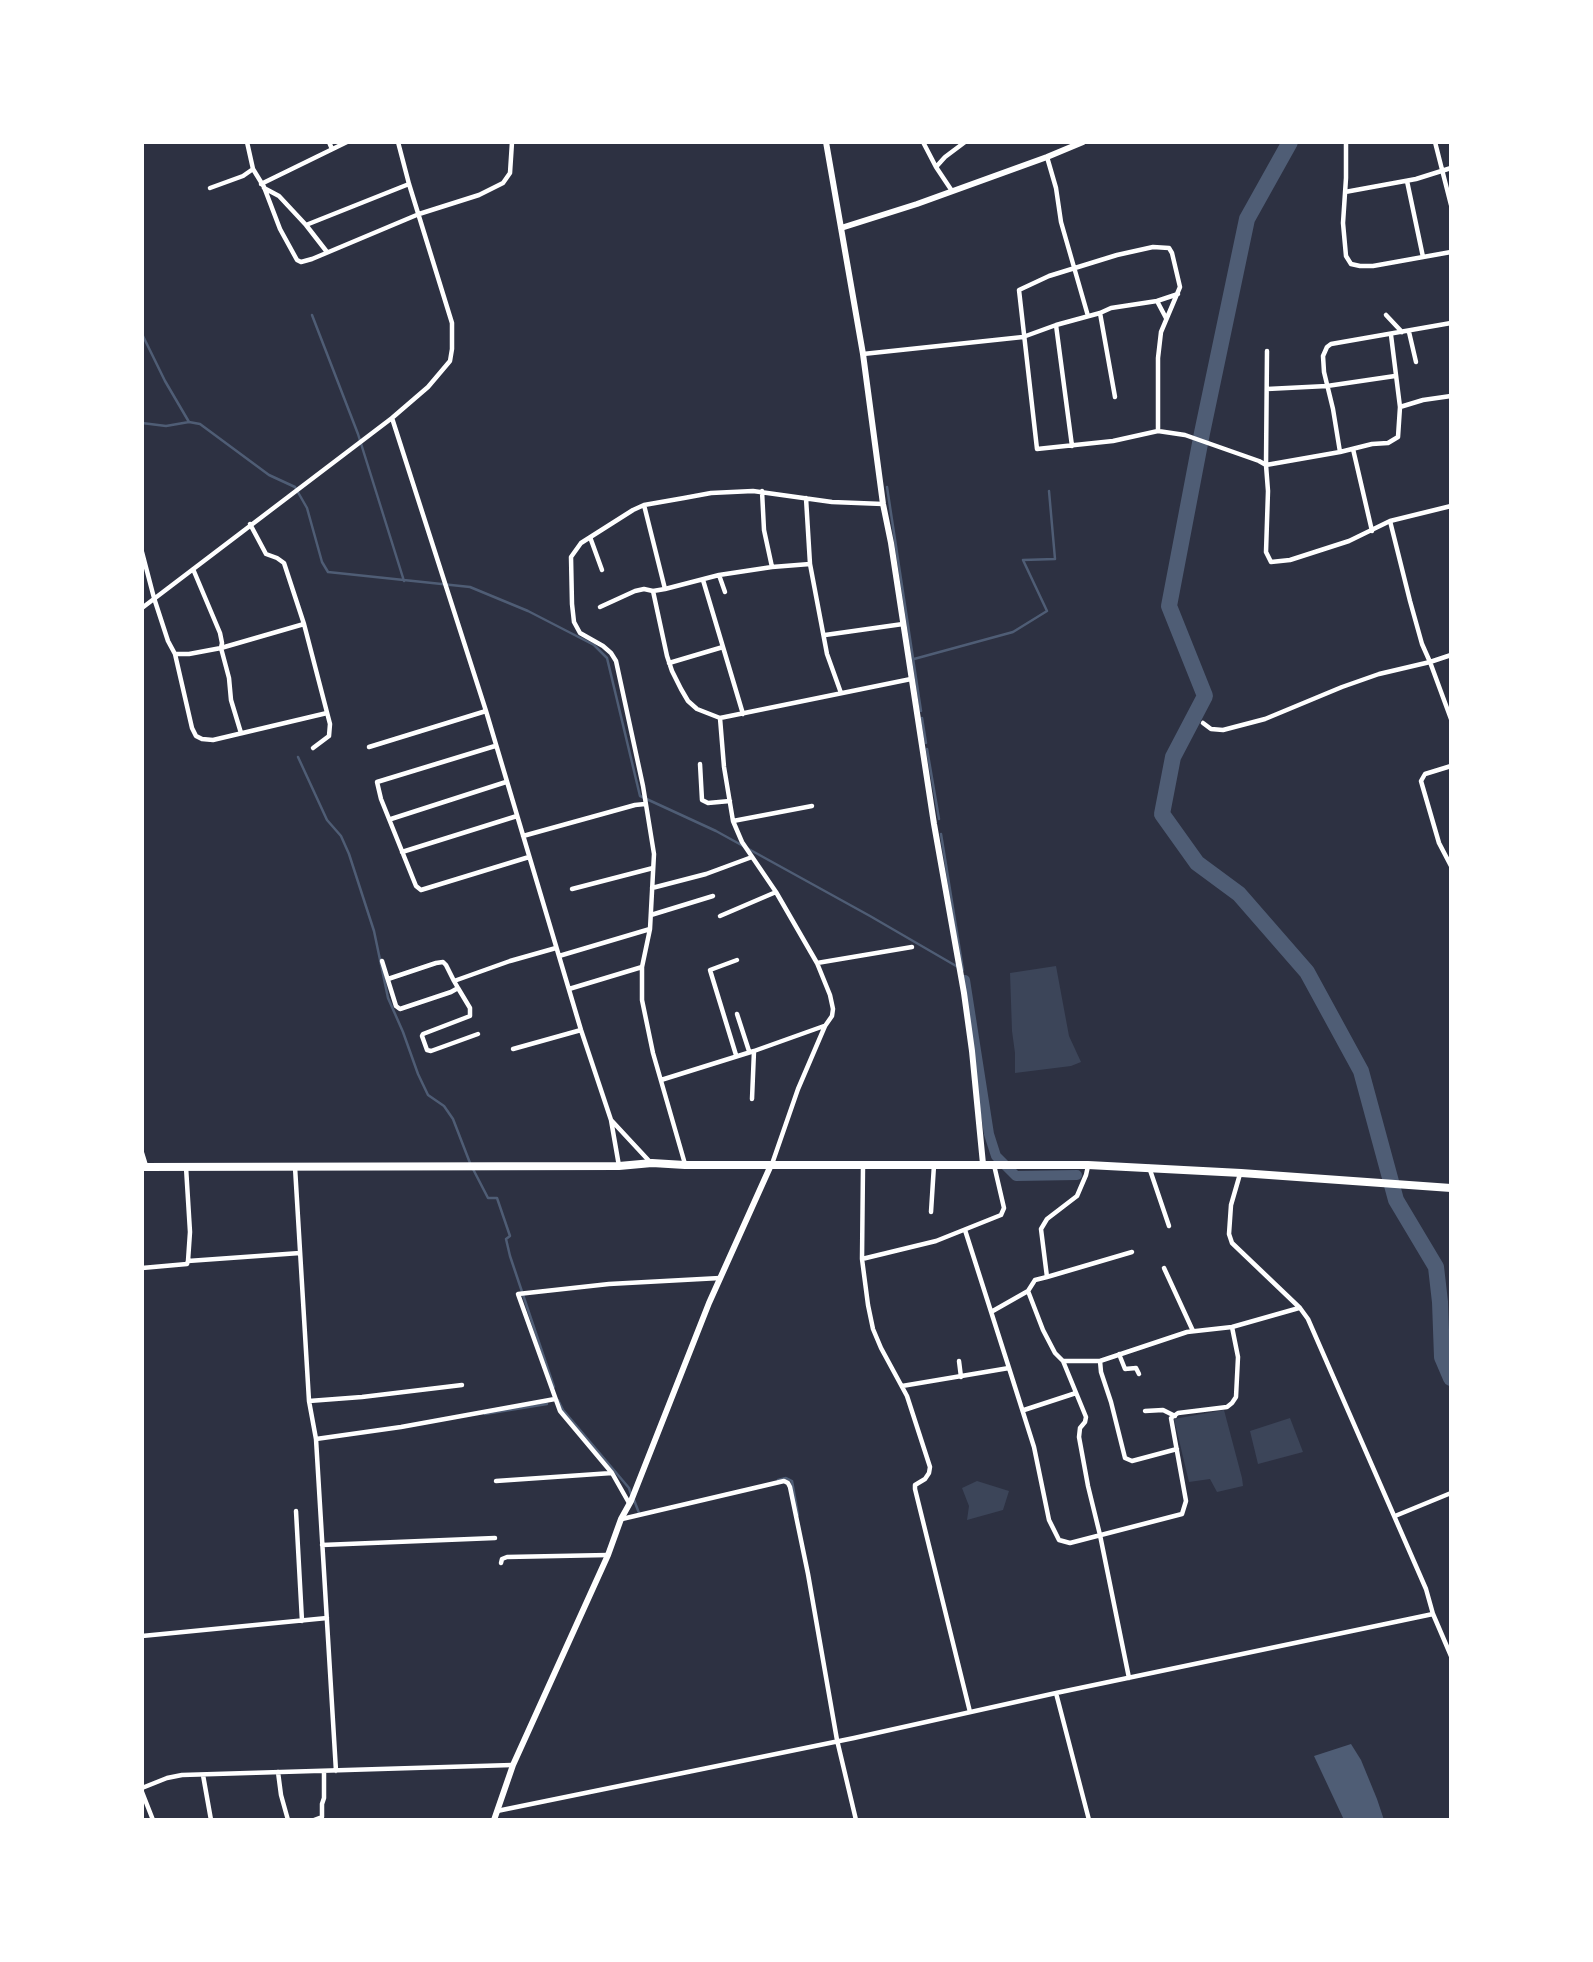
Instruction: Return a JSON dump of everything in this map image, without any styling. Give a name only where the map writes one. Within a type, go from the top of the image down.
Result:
[{"type":"highway","points":[[144,1167],[619,1166],[652,1163],[1088,1165],[1451,1188]]},
{"type":"street","points":[[247,142],[253,169],[281,229],[297,260],[301,262],[419,214],[479,195],[503,184],[510,173],[512,142]]},
{"type":"street","points":[[329,142],[332,149]]},
{"type":"street","points":[[262,186],[347,142]]},
{"type":"street","points":[[142,608],[392,418],[428,387],[450,361],[452,323],[398,142]]},
{"type":"street","points":[[826,142],[863,354],[883,504],[960,970],[972,1051],[983,1164]]},
{"type":"street","points":[[923,142],[952,191]]},
{"type":"street","points":[[936,167],[945,156],[965,142]]},
{"type":"street","points":[[841,228],[952,191],[1083,142]]},
{"type":"street","points":[[1346,142],[1343,223],[1346,256],[1351,264],[1373,266],[1451,252]]},
{"type":"street","points":[[1435,142],[1451,205]]},
{"type":"street","points":[[1047,157],[1073,269],[1088,316]]},
{"type":"street","points":[[1345,192],[1407,181],[1451,168]]},
{"type":"street","points":[[210,188],[243,176],[253,169]]},
{"type":"street","points":[[1407,181],[1423,257]]},
{"type":"street","points":[[306,225],[409,184]]},
{"type":"street","points":[[262,186],[279,196],[327,252]]},
{"type":"street","points":[[1158,430],[1158,358],[1161,332],[1178,294],[1180,280],[1170,248],[1164,246],[1117,255],[1033,282],[1019,290],[1037,449],[1113,440],[1158,430],[1208,442],[1266,465],[1394,440],[1398,436],[1400,407],[1391,335]]},
{"type":"street","points":[[863,354],[1023,337],[1111,308],[1157,301],[1178,294]]},
{"type":"street","points":[[1157,301],[1167,318]]},
{"type":"street","points":[[1100,313],[1115,397]]},
{"type":"street","points":[[1386,314],[1402,332]]},
{"type":"street","points":[[1340,452],[1322,362],[1327,347],[1331,344],[1451,323]]},
{"type":"street","points":[[1056,325],[1072,446]]},
{"type":"street","points":[[1409,332],[1416,362]]},
{"type":"street","points":[[1267,351],[1266,552],[1271,562],[1290,560],[1349,541],[1403,516],[1451,506]]},
{"type":"street","points":[[1267,389],[1327,386],[1395,376]]},
{"type":"street","points":[[1400,407],[1451,396]]},
{"type":"street","points":[[392,418],[486,711],[556,948],[611,1121],[619,1166]]},
{"type":"street","points":[[1353,449],[1372,531]]},
{"type":"street","points":[[685,1165],[642,1000],[642,967],[650,929],[654,854],[643,786],[616,661],[603,646],[580,633],[575,622],[571,557],[581,543],[644,505],[711,494],[762,491],[832,502],[883,504]]},
{"type":"street","points":[[762,491],[764,530],[772,567]]},
{"type":"street","points":[[806,498],[810,564],[827,654],[841,693]]},
{"type":"street","points":[[644,505],[665,589]]},
{"type":"street","points":[[1390,521],[1422,644],[1451,719]]},
{"type":"street","points":[[250,524],[266,554],[284,563],[304,624],[330,724],[328,736],[313,748]]},
{"type":"street","points":[[590,537],[602,570]]},
{"type":"street","points":[[142,552],[154,598],[175,654],[196,736],[202,740],[213,740],[327,713]]},
{"type":"street","points":[[600,607],[644,589],[653,591],[719,575],[810,564]]},
{"type":"street","points":[[193,569],[220,634],[233,708],[241,733]]},
{"type":"street","points":[[719,575],[725,592]]},
{"type":"street","points":[[703,580],[743,714]]},
{"type":"street","points":[[653,591],[669,663],[681,689],[697,709],[720,718],[911,679]]},
{"type":"street","points":[[175,654],[221,648],[304,624]]},
{"type":"street","points":[[825,635],[903,624]]},
{"type":"street","points":[[669,663],[723,647]]},
{"type":"street","points":[[1203,723],[1211,729],[1223,730],[1265,719],[1354,682],[1451,655]]},
{"type":"street","points":[[369,747],[486,711]]},
{"type":"street","points":[[494,1820],[513,1765],[630,1504],[720,1278],[772,1165],[798,1089],[825,1026],[832,1016],[830,995],[817,963],[776,892],[742,842],[733,821],[720,718]]},
{"type":"street","points":[[495,746],[377,782],[382,799],[416,886],[421,890],[529,857]]},
{"type":"street","points":[[700,764],[702,800],[708,803],[730,801]]},
{"type":"street","points":[[1451,765],[1425,774],[1421,781],[1439,843],[1451,866]]},
{"type":"street","points":[[391,819],[506,782]]},
{"type":"street","points":[[523,836],[645,804]]},
{"type":"street","points":[[733,821],[812,806]]},
{"type":"street","points":[[402,852],[517,816]]},
{"type":"street","points":[[652,888],[706,874],[750,854]]},
{"type":"street","points":[[572,889],[653,868]]},
{"type":"street","points":[[720,916],[776,892]]},
{"type":"street","points":[[651,915],[713,896]]},
{"type":"street","points":[[559,956],[650,929]]},
{"type":"street","points":[[817,963],[912,947]]},
{"type":"street","points":[[454,981],[556,948]]},
{"type":"street","points":[[736,1055],[710,970],[737,960]]},
{"type":"street","points":[[382,961],[397,1009],[457,988]]},
{"type":"street","points":[[388,979],[443,962],[470,1008],[470,1016],[423,1034],[427,1050],[431,1051],[478,1034]]},
{"type":"street","points":[[569,989],[642,967]]},
{"type":"street","points":[[737,1014],[751,1051],[752,1099]]},
{"type":"street","points":[[661,1080],[825,1026]]},
{"type":"street","points":[[513,1049],[581,1030]]},
{"type":"street","points":[[611,1121],[652,1163]]},
{"type":"street","points":[[142,1153],[144,1167]]},
{"type":"street","points":[[931,1212],[934,1164]]},
{"type":"street","points":[[862,1259],[936,1241],[1002,1216],[1004,1213],[996,1164]]},
{"type":"street","points":[[863,1165],[862,1259],[868,1305],[873,1329],[907,1396],[930,1467],[925,1479],[915,1485],[915,1489],[970,1712]]},
{"type":"street","points":[[1047,1277],[1041,1229],[1047,1219],[1077,1196],[1088,1165]]},
{"type":"street","points":[[295,1166],[309,1401],[316,1438],[336,1771]]},
{"type":"street","points":[[186,1167],[190,1233],[188,1261]]},
{"type":"street","points":[[1149,1167],[1169,1226]]},
{"type":"street","points":[[1241,1173],[1231,1205],[1229,1234],[1232,1243],[1300,1308],[1308,1319],[1426,1589],[1433,1614],[1451,1656]]},
{"type":"street","points":[[965,1230],[1024,1410],[1038,1462],[1049,1520],[1059,1540],[1070,1543],[1087,1540],[1182,1514],[1186,1501],[1171,1418],[1178,1413],[1227,1407],[1236,1397],[1238,1357],[1232,1327]]},
{"type":"street","points":[[991,1312],[1027,1291],[1035,1280],[1132,1252]]},
{"type":"street","points":[[142,1268],[187,1264],[188,1261],[300,1253]]},
{"type":"street","points":[[1164,1268],[1193,1331]]},
{"type":"street","points":[[630,1504],[612,1473],[560,1411],[518,1294],[609,1284],[720,1278]]},
{"type":"street","points":[[1027,1291],[1043,1330],[1055,1353],[1063,1361],[1086,1416],[1079,1437],[1129,1678]]},
{"type":"street","points":[[1063,1361],[1100,1361],[1193,1331],[1232,1327],[1300,1308]]},
{"type":"street","points":[[1119,1354],[1125,1369],[1136,1368],[1139,1374]]},
{"type":"street","points":[[959,1361],[961,1377]]},
{"type":"street","points":[[1100,1361],[1125,1458],[1132,1461],[1177,1449]]},
{"type":"street","points":[[901,1386],[1009,1368]]},
{"type":"street","points":[[309,1401],[462,1385]]},
{"type":"street","points":[[1024,1410],[1076,1393]]},
{"type":"street","points":[[316,1438],[401,1427],[555,1399]]},
{"type":"street","points":[[1144,1411],[1158,1410],[1174,1416]]},
{"type":"street","points":[[496,1481],[612,1473]]},
{"type":"street","points":[[621,1519],[784,1481],[788,1483],[856,1820]]},
{"type":"street","points":[[1395,1516],[1451,1493]]},
{"type":"street","points":[[296,1511],[302,1621]]},
{"type":"street","points":[[322,1545],[495,1538]]},
{"type":"street","points":[[501,1563],[507,1556],[608,1555]]},
{"type":"street","points":[[497,1811],[1433,1614]]},
{"type":"street","points":[[142,1636],[327,1618]]},
{"type":"street","points":[[1056,1693],[1089,1820]]},
{"type":"street","points":[[153,1820],[142,1790],[167,1778],[182,1775],[513,1765]]},
{"type":"street","points":[[315,1820],[322,1817],[324,1771]]},
{"type":"street","points":[[278,1772],[288,1820]]},
{"type":"street","points":[[203,1775],[211,1820]]},
{"type":"shaded area","points":[[1056,966],[1069,1036],[1081,1062],[1071,1066],[1015,1073],[1010,973]]},
{"type":"shaded area","points":[[1224,1410],[1243,1486],[1217,1492],[1210,1479],[1189,1482],[1174,1419]]},
{"type":"shaded area","points":[[1290,1418],[1303,1452],[1258,1464],[1250,1431]]},
{"type":"shaded area","points":[[977,1481],[1009,1491],[1003,1510],[967,1520],[969,1506],[962,1488]]},
{"type":"shaded area","points":[[1351,1744],[1361,1760],[1384,1820],[1344,1820],[1314,1756]]},
{"type":"waterway","points":[[1290,142],[1247,219],[1169,606],[1205,696],[1173,757],[1162,814],[1197,863],[1239,894],[1307,972],[1361,1071],[1396,1200],[1436,1267],[1442,1357],[1451,1378]]},
{"type":"waterway","points":[[312,315],[358,434],[404,581]]},
{"type":"waterway","points":[[142,334],[189,422]]},
{"type":"waterway","points":[[142,423],[166,426],[189,422],[200,424],[269,475],[295,487],[307,508],[322,562],[328,572],[470,587],[528,611],[594,645],[607,658],[640,796],[716,831],[963,970]]},
{"type":"waterway","points":[[887,487],[921,711]]},
{"type":"waterway","points":[[914,659],[1013,632],[1047,611],[1023,560],[1055,559],[1049,491]]},
{"type":"waterway","points":[[922,718],[926,743]]},
{"type":"waterway","points":[[927,749],[939,819]]},
{"type":"waterway","points":[[298,757],[327,820],[341,836],[349,854],[374,931],[388,998],[418,1074],[428,1095],[444,1106],[453,1119],[470,1163]]},
{"type":"waterway","points":[[941,834],[963,970]]},
{"type":"waterway","points":[[965,980],[989,1134],[996,1156],[1016,1176],[1077,1175]]},
{"type":"waterway","points":[[473,1169],[488,1198],[497,1198],[510,1236],[506,1239],[510,1256],[554,1387]]},
{"type":"waterway","points":[[558,1400],[563,1410],[629,1488],[631,1494]]},
{"type":"waterway","points":[[485,1414],[547,1404]]},
{"type":"waterway","points":[[778,1480],[786,1478],[792,1481],[798,1515]]},
{"type":"waterway","points":[[634,1500],[639,1513]]}]
